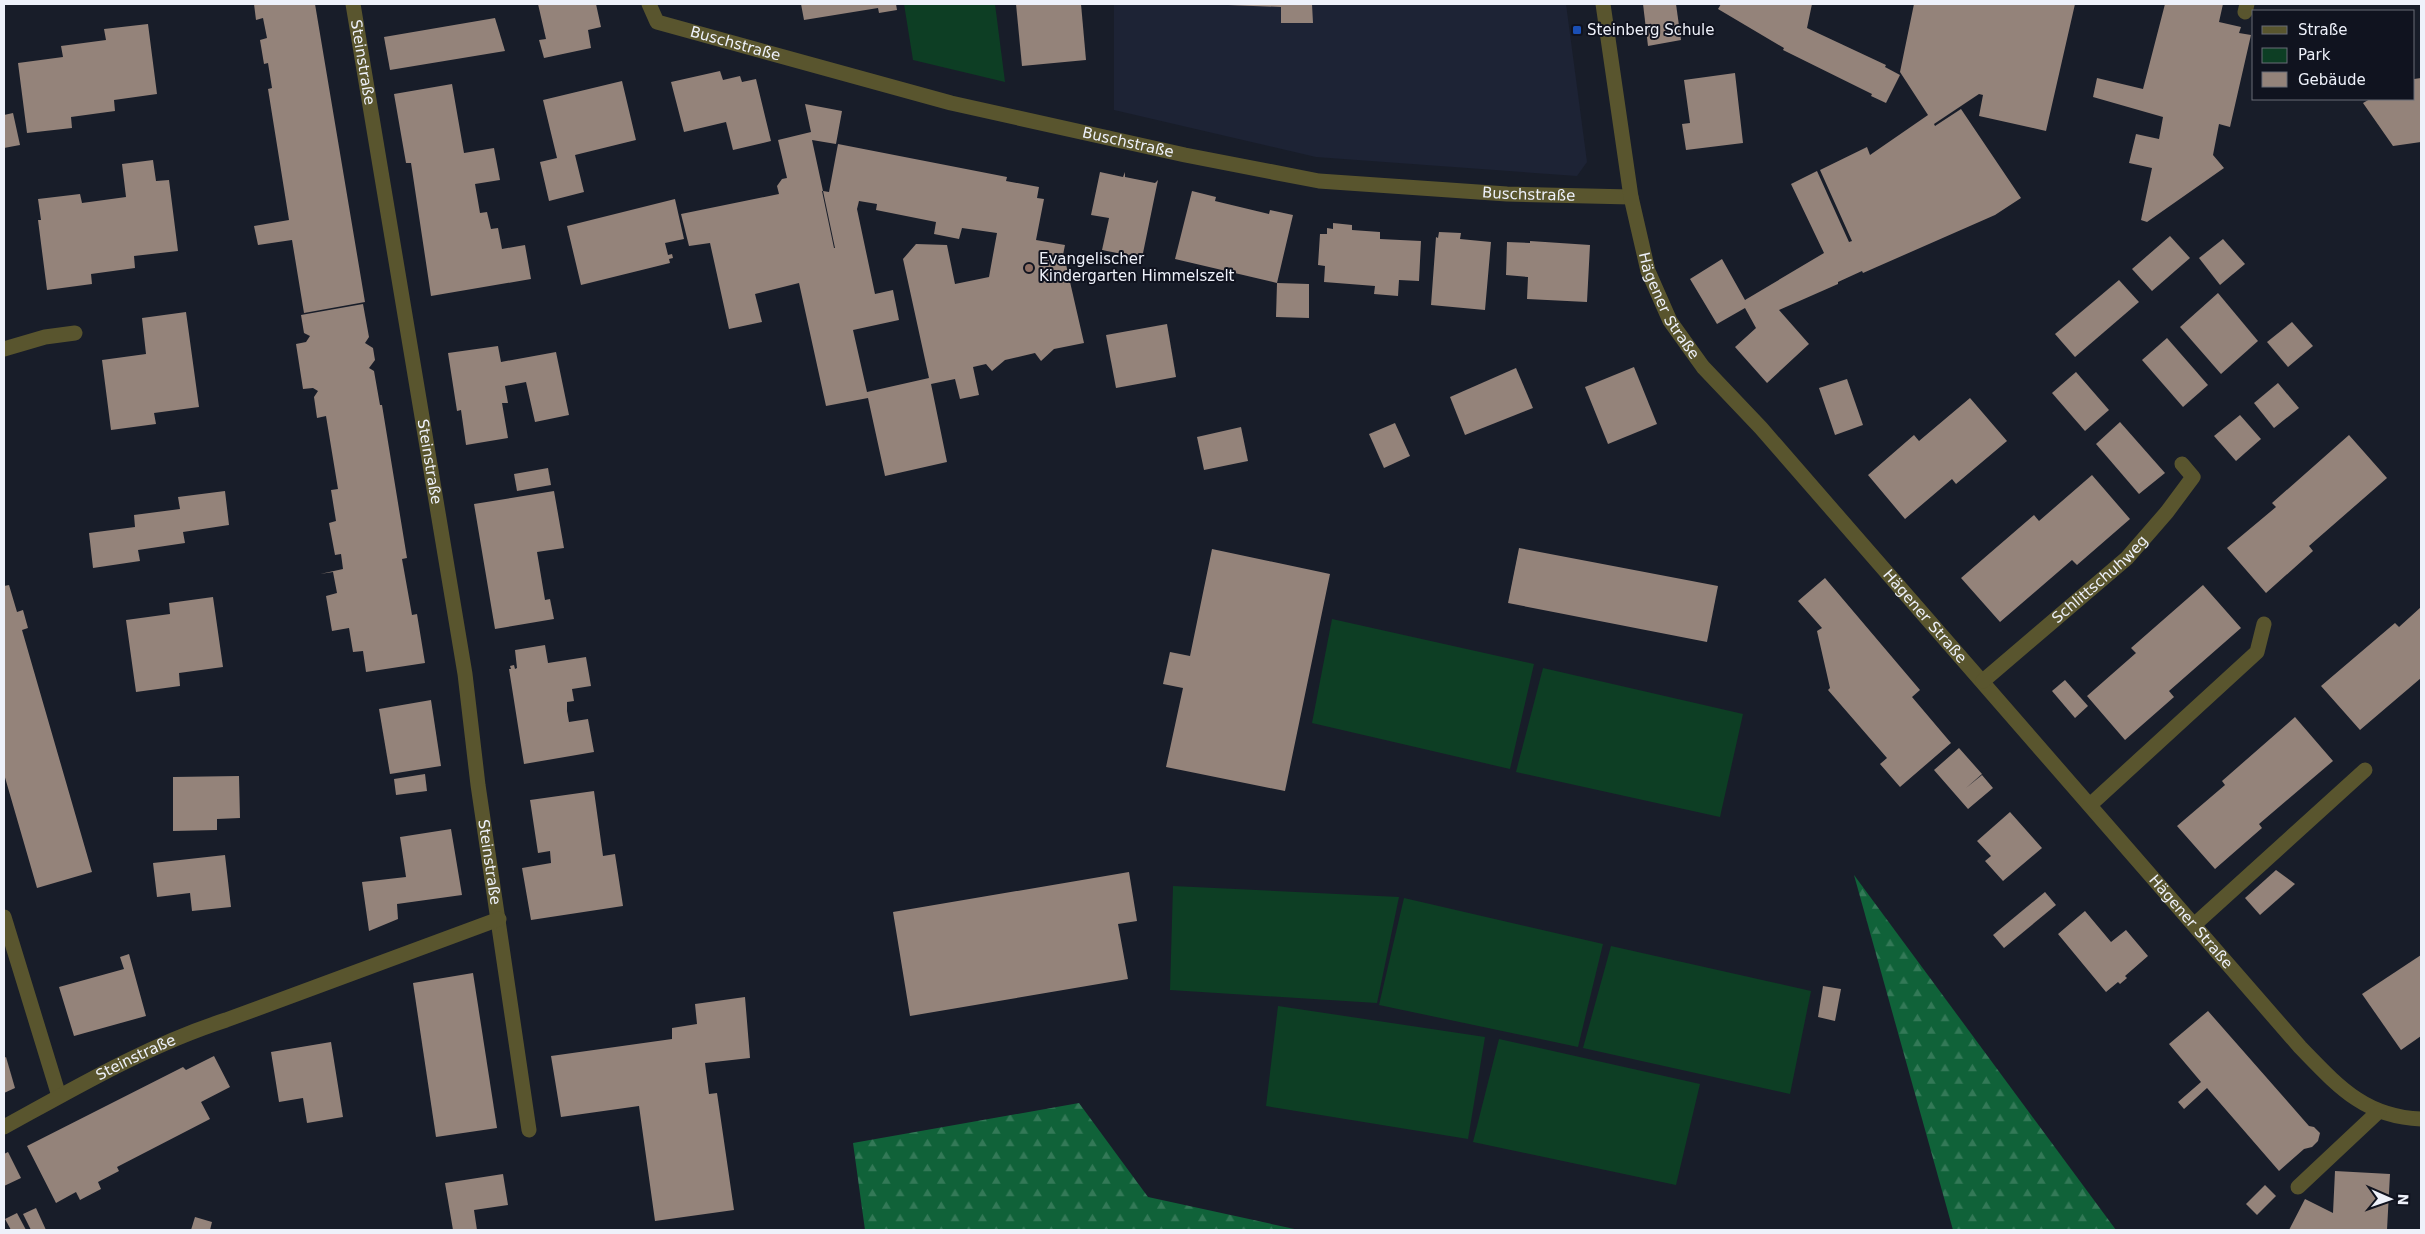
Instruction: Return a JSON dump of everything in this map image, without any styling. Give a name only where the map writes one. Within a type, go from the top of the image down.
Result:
[{"type":"street","name":"Steinstraße","points":[[353,4],[466,674],[478,785],[529,1130]]},
{"type":"street","name":"Buschstraße","points":[[649,4],[657,22],[951,102],[1195,157],[1319,181],[1507,194],[1631,196]]},
{"type":"street","name":"Hägener Straße","points":[[1602,4],[1631,196],[1648,271],[1670,321],[1703,367],[1761,428],[2194,925],[2327,1074],[2348,1094],[2370,1108],[2405,1118],[2421,1118]]},
{"type":"street","points":[[4,349],[46,337],[74,333]]},
{"type":"street","name":"Schlittschuhweg","points":[[1983,681],[2127,558],[2168,512],[2193,477],[2182,464]]},
{"type":"street","points":[[2090,805],[2257,652],[2264,624]]},
{"type":"street","points":[[2194,925],[2365,770]]},
{"type":"street","points":[[4,917],[59,1096]]},
{"type":"street","name":"Steinstraße","points":[[4,1127],[59,1096],[187,1033],[499,919]]},
{"type":"street","points":[[2298,1187],[2378,1110]]},
{"type":"shaded area","points":[[1114,4],[1566,4],[1587,162],[1577,176],[1316,157],[1114,110]]},
{"type":"green space","points":[[904,4],[995,4],[1005,82],[913,60]]},
{"type":"green space","points":[[1332,619],[1534,664],[1510,769],[1312,723]]},
{"type":"green space","points":[[1543,668],[1743,714],[1720,817],[1516,772]]},
{"type":"green space","points":[[1854,875],[2116,1230],[1953,1230]]},
{"type":"green space","points":[[1173,886],[1399,897],[1377,1003],[1170,990]]},
{"type":"green space","points":[[1404,898],[1603,944],[1578,1047],[1379,1005]]},
{"type":"green space","points":[[1611,946],[1811,991],[1790,1094],[1583,1048]]},
{"type":"green space","points":[[1278,1006],[1485,1037],[1468,1139],[1266,1106]]},
{"type":"green space","points":[[1499,1039],[1700,1084],[1676,1185],[1473,1142]]},
{"type":"green space","points":[[1079,1103],[1148,1197],[1299,1230],[865,1230],[853,1143]]},
{"type":"building","points":[[254,4],[315,4],[365,302],[304,313],[292,240],[258,245],[254,226],[289,220],[268,89],[272,88],[268,63],[264,64],[260,40],[267,38],[263,18],[256,20]]},
{"type":"building","points":[[538,4],[596,4],[601,27],[588,30],[591,48],[544,58],[539,40],[546,39]]},
{"type":"building","points":[[801,4],[896,4],[897,10],[879,13],[878,8],[804,20]]},
{"type":"building","points":[[1016,4],[1081,4],[1086,60],[1022,66]]},
{"type":"building","points":[[1203,4],[1312,4],[1313,23],[1281,23],[1281,7]]},
{"type":"building","points":[[1643,4],[1676,4],[1681,40],[1648,46]]},
{"type":"building","points":[[1721,4],[1812,4],[1807,28],[1886,65],[1885,67],[1900,75],[1886,103],[1871,96],[1872,94],[1783,50],[1784,48],[1718,9]]},
{"type":"building","points":[[1914,4],[2075,4],[2046,131],[1979,116],[1983,95],[1979,94],[1934,124],[1935,126],[1961,109],[2021,198],[1995,215],[1863,273],[1862,271],[1838,282],[1838,284],[1779,310],[1809,344],[1767,383],[1735,347],[1756,328],[1745,308],[1717,324],[1690,279],[1722,259],[1745,300],[1824,253],[1791,184],[1817,171],[1849,242],[1852,241],[1820,170],[1867,147],[1870,155],[1928,115],[1900,72]]},
{"type":"building","points":[[2165,4],[2223,4],[2219,22],[2241,27],[2239,33],[2251,35],[2230,127],[2219,124],[2213,155],[2224,168],[2147,222],[2141,220],[2152,168],[2129,163],[2136,134],[2159,139],[2163,117],[2093,97],[2097,78],[2143,89]]},
{"type":"building","points":[[495,18],[505,51],[390,70],[384,37]]},
{"type":"building","points":[[148,24],[157,94],[114,100],[115,111],[71,117],[72,128],[27,133],[18,63],[63,57],[61,46],[106,40],[104,29]]},
{"type":"building","points":[[720,71],[723,80],[740,76],[742,82],[756,79],[771,141],[733,150],[726,122],[684,132],[671,82]]},
{"type":"building","points":[[1735,73],[1743,143],[1686,150],[1682,124],[1690,123],[1684,80]]},
{"type":"building","points":[[2421,78],[2421,142],[2393,146],[2363,103],[2368,100],[2415,100],[2415,79]]},
{"type":"building","points":[[622,81],[636,140],[575,155],[584,192],[549,201],[540,162],[557,158],[543,100]]},
{"type":"building","points":[[452,84],[464,153],[494,148],[500,180],[475,184],[480,213],[487,212],[491,229],[498,228],[502,249],[525,245],[531,279],[431,296],[411,163],[406,163],[394,94]]},
{"type":"building","points":[[805,104],[842,111],[836,144],[812,140],[823,191],[829,192],[838,144],[1007,177],[1006,181],[1039,187],[1037,198],[1044,199],[1036,240],[1065,245],[1062,260],[1065,260],[1084,343],[1054,349],[1041,361],[1035,353],[1005,360],[992,371],[986,364],[973,367],[979,395],[960,399],[955,379],[931,384],[947,462],[885,476],[868,398],[826,406],[799,283],[755,294],[762,322],[729,329],[710,243],[689,246],[681,214],[779,194],[777,186],[782,179],[787,178],[778,140],[811,132]],"holes":[[[822,191],[823,191],[834,248]],[[859,201],[877,204],[876,210],[936,222],[934,234],[959,239],[962,228],[997,233],[989,277],[955,284],[947,245],[916,244],[903,259],[929,378],[867,392],[853,330],[899,320],[893,290],[875,294],[857,209]]]},
{"type":"building","points":[[13,113],[20,145],[4,148],[4,115]]},
{"type":"building","points":[[153,160],[156,181],[169,180],[178,251],[134,256],[135,268],[91,274],[92,284],[47,290],[38,220],[41,220],[38,199],[80,194],[82,203],[126,197],[122,164]]},
{"type":"building","points":[[1100,172],[1123,177],[1125,172],[1125,177],[1155,183],[1158,180],[1142,258],[1102,250],[1109,218],[1091,215]]},
{"type":"building","points":[[1192,191],[1216,197],[1215,201],[1269,214],[1270,210],[1293,215],[1277,283],[1175,259]]},
{"type":"building","points":[[675,199],[684,239],[665,243],[668,255],[672,254],[673,258],[669,259],[670,263],[581,285],[567,226]]},
{"type":"building","points":[[1333,223],[1352,225],[1352,230],[1380,232],[1380,239],[1421,241],[1419,281],[1399,280],[1398,296],[1374,294],[1375,286],[1324,282],[1325,266],[1318,265],[1320,234],[1327,234],[1327,228],[1333,229]]},
{"type":"building","points":[[1439,232],[1461,233],[1460,239],[1491,242],[1485,310],[1431,305],[1436,237],[1438,238]]},
{"type":"building","points":[[2170,236],[2190,258],[2152,291],[2132,269]]},
{"type":"building","points":[[2223,239],[2245,264],[2220,285],[2199,258]]},
{"type":"building","points":[[1530,241],[1590,245],[1587,302],[1527,299],[1528,277],[1506,275],[1507,242],[1530,243]]},
{"type":"building","points":[[2119,280],[2139,302],[2075,357],[2055,334]]},
{"type":"building","points":[[1277,283],[1309,284],[1309,318],[1276,317]]},
{"type":"building","points":[[2218,293],[2258,341],[2221,374],[2180,327]]},
{"type":"building","points":[[363,304],[369,337],[365,343],[373,348],[375,360],[369,368],[374,371],[380,405],[382,405],[407,558],[402,559],[412,615],[417,614],[425,663],[366,672],[363,651],[353,652],[349,628],[332,631],[326,596],[337,593],[333,572],[320,574],[343,569],[341,554],[335,555],[329,523],[336,521],[331,490],[338,489],[326,416],[317,418],[314,397],[318,391],[313,388],[303,389],[296,344],[306,342],[310,336],[304,333],[301,315]]},
{"type":"building","points":[[186,312],[199,407],[154,413],[156,424],[111,430],[102,360],[146,354],[142,318]]},
{"type":"building","points":[[2292,322],[2313,346],[2288,367],[2267,342]]},
{"type":"building","points":[[1167,324],[1176,377],[1116,388],[1106,335]]},
{"type":"building","points":[[2167,338],[2208,385],[2183,407],[2142,360]]},
{"type":"building","points":[[498,346],[501,362],[556,352],[569,415],[535,422],[526,382],[505,386],[508,403],[502,403],[508,438],[466,445],[461,410],[457,411],[448,353]]},
{"type":"building","points":[[1634,367],[1657,424],[1608,444],[1585,387]]},
{"type":"building","points":[[1516,368],[1533,408],[1465,435],[1450,397]]},
{"type":"building","points":[[2076,372],[2109,410],[2085,431],[2052,393]]},
{"type":"building","points":[[1847,379],[1863,425],[1835,435],[1819,388]]},
{"type":"building","points":[[2278,383],[2299,408],[2274,428],[2254,403]]},
{"type":"building","points":[[1970,398],[2007,441],[1956,484],[1952,479],[1905,519],[1868,475],[1914,435],[1919,441]]},
{"type":"building","points":[[2240,415],[2261,439],[2236,461],[2214,436]]},
{"type":"building","points":[[2120,422],[2165,473],[2139,494],[2096,444]]},
{"type":"building","points":[[1395,423],[1410,456],[1384,468],[1369,434]]},
{"type":"building","points":[[1241,427],[1248,461],[1204,470],[1197,437]]},
{"type":"building","points":[[2349,435],[2387,478],[2309,546],[2313,551],[2266,593],[2227,548],[2276,507],[2272,503]]},
{"type":"building","points":[[548,468],[551,485],[517,491],[514,474]]},
{"type":"building","points":[[2092,475],[2130,519],[2077,565],[2072,560],[2000,622],[1961,578],[2034,515],[2039,521]]},
{"type":"building","points":[[225,491],[229,525],[183,532],[185,543],[138,550],[140,561],[93,568],[89,533],[135,527],[134,515],[180,509],[178,497]]},
{"type":"building","points":[[554,491],[564,548],[537,552],[545,600],[550,599],[554,619],[495,629],[474,504]]},
{"type":"building","points":[[1519,548],[1718,586],[1707,642],[1508,603]]},
{"type":"building","points":[[1212,549],[1330,574],[1285,791],[1166,767],[1183,688],[1163,684],[1170,652],[1190,656]]},
{"type":"building","points":[[1825,578],[1920,690],[1912,697],[1951,743],[1900,787],[1880,764],[1887,758],[1828,690],[1830,688],[1817,631],[1822,628],[1798,601]]},
{"type":"building","points":[[9,585],[17,612],[23,610],[28,628],[22,630],[92,872],[37,888],[4,774],[4,586]]},
{"type":"building","points":[[2203,585],[2241,628],[2169,691],[2174,697],[2125,740],[2087,696],[2136,653],[2131,648]]},
{"type":"building","points":[[213,597],[223,667],[179,673],[180,686],[136,692],[126,620],[170,614],[169,603]]},
{"type":"building","points":[[2421,607],[2421,678],[2360,730],[2321,686],[2395,623],[2399,627]]},
{"type":"building","points":[[545,645],[548,663],[586,657],[591,686],[572,689],[574,701],[567,702],[567,711],[569,722],[588,719],[594,752],[524,764],[509,669],[511,669],[510,666],[514,665],[515,669],[517,668],[515,650]]},
{"type":"building","points":[[2065,680],[2088,706],[2075,718],[2052,691]]},
{"type":"building","points":[[431,700],[441,766],[390,774],[379,709]]},
{"type":"building","points":[[2295,717],[2333,761],[2259,824],[2262,828],[2215,869],[2177,826],[2225,785],[2222,781]]},
{"type":"building","points":[[1959,748],[1982,774],[1966,788],[1982,775],[1993,788],[1968,809],[1934,770]]},
{"type":"building","points":[[425,774],[427,791],[396,795],[394,779]]},
{"type":"building","points":[[239,776],[240,818],[217,819],[217,830],[173,831],[173,777]]},
{"type":"building","points":[[594,791],[603,856],[615,854],[623,906],[531,920],[522,868],[551,863],[550,851],[538,853],[530,800]]},
{"type":"building","points":[[2010,812],[2042,848],[2003,881],[1985,861],[1991,856],[1977,841]]},
{"type":"building","points":[[451,829],[462,895],[397,904],[398,919],[369,931],[362,882],[406,877],[400,837]]},
{"type":"building","points":[[225,855],[231,907],[192,911],[190,893],[157,897],[153,863]]},
{"type":"building","points":[[2276,870],[2295,884],[2260,915],[2245,898]]},
{"type":"building","points":[[1129,872],[1137,921],[1118,924],[1128,979],[910,1016],[893,912]]},
{"type":"building","points":[[2045,892],[2056,905],[2004,948],[1993,935]]},
{"type":"building","points":[[2085,911],[2111,942],[2126,930],[2148,956],[2125,976],[2127,978],[2120,984],[2118,982],[2106,992],[2058,934]]},
{"type":"building","points":[[129,954],[146,1016],[74,1036],[59,987],[124,969],[120,957]]},
{"type":"building","points":[[2421,955],[2421,1036],[2401,1050],[2362,994]]},
{"type":"building","points":[[473,973],[497,1128],[436,1137],[413,983]]},
{"type":"building","points":[[1823,986],[1841,989],[1835,1021],[1818,1017]]},
{"type":"building","points":[[745,997],[750,1058],[705,1063],[709,1094],[717,1093],[734,1210],[655,1221],[639,1106],[561,1117],[551,1056],[672,1039],[672,1028],[697,1024],[695,1004]]},
{"type":"building","points":[[2208,1011],[2309,1126],[2314,1127],[2320,1133],[2318,1141],[2312,1147],[2304,1149],[2279,1171],[2207,1088],[2184,1109],[2178,1102],[2201,1082],[2169,1044]]},
{"type":"building","points":[[331,1042],[343,1117],[307,1123],[303,1098],[279,1102],[271,1052]]},
{"type":"building","points":[[214,1056],[230,1087],[201,1102],[210,1119],[117,1167],[119,1171],[98,1182],[101,1189],[80,1200],[76,1192],[56,1203],[27,1146],[183,1067],[186,1070]]},
{"type":"building","points":[[6,1057],[15,1088],[4,1093],[4,1058]]},
{"type":"building","points":[[8,1152],[21,1178],[4,1186],[4,1154]]},
{"type":"building","points":[[2335,1171],[2390,1174],[2387,1230],[2289,1230],[2305,1199],[2333,1213]]},
{"type":"building","points":[[503,1174],[508,1205],[474,1210],[477,1230],[453,1230],[445,1183]]},
{"type":"building","points":[[2265,1185],[2276,1196],[2257,1215],[2246,1204]]},
{"type":"building","points":[[36,1208],[46,1230],[31,1230],[23,1214]]},
{"type":"building","points":[[17,1213],[26,1230],[11,1230],[5,1219]]},
{"type":"building","points":[[195,1217],[212,1222],[210,1230],[191,1230]]},
{"type":"place","name":"Steinberg Schule","points":[[1577,30]]},
{"type":"place","name":"Evangelischer Kindergarten Himmelszelt","points":[[1029,268]]}]
